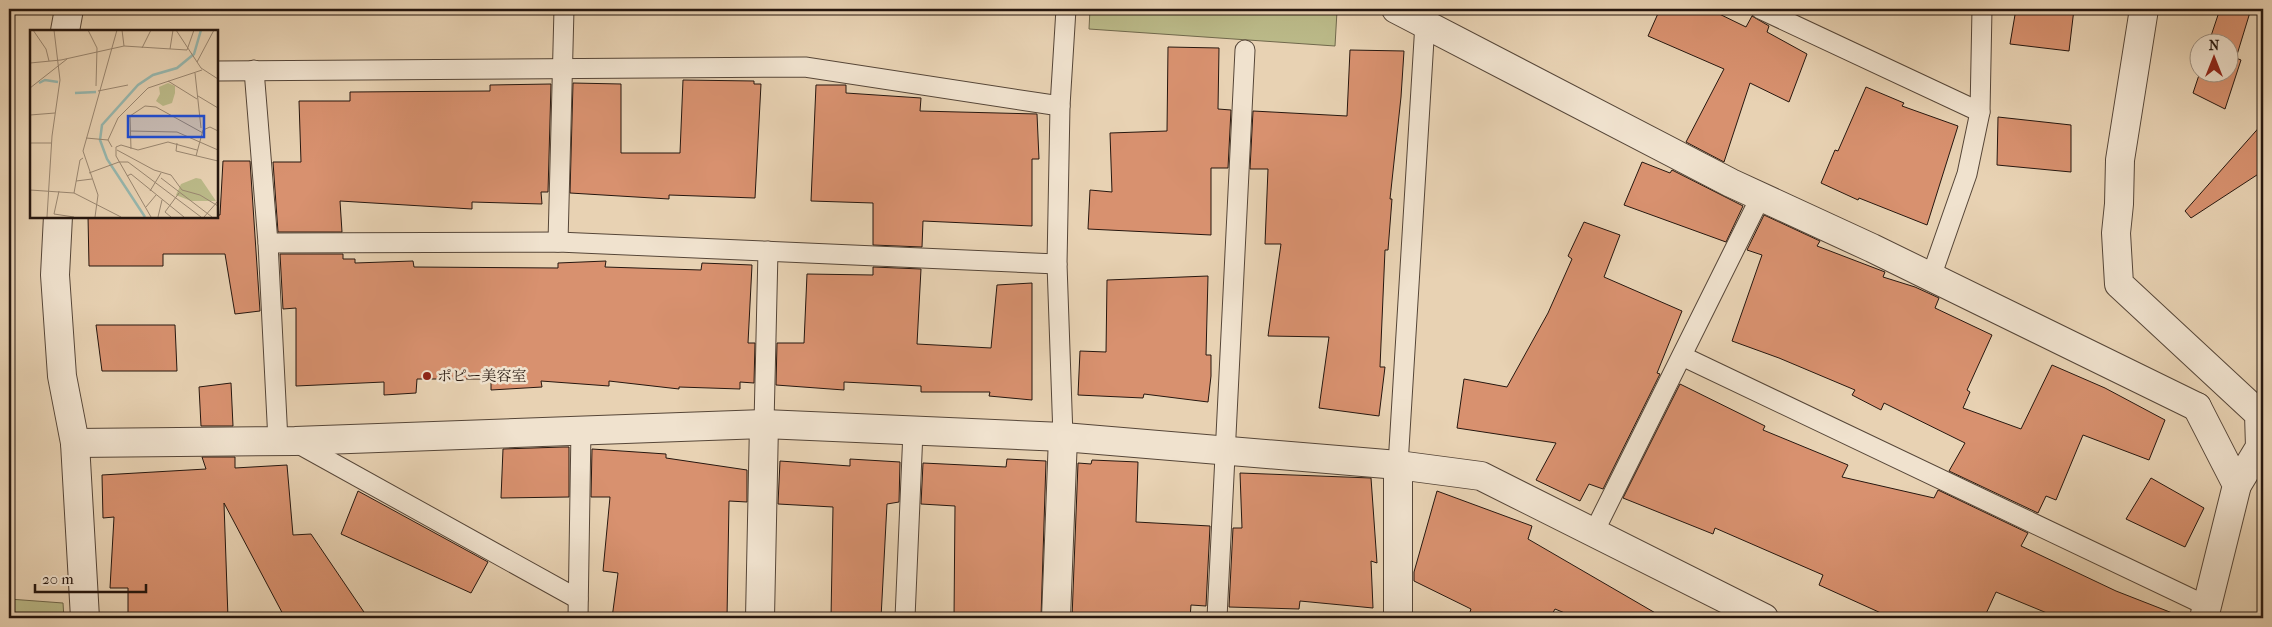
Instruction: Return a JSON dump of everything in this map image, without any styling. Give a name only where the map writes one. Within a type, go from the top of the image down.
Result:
[{"type":"street","points":[[65,30],[70,9]]},
{"type":"street","points":[[1396,9],[1761,196],[2197,407],[2237,485]]},
{"type":"street","points":[[2144,9],[2120,160],[2116,233],[2119,284],[2261,412],[2260,447],[2237,485],[2205,612]]},
{"type":"street","points":[[58,218],[55,275],[62,376],[66,406],[75,443],[85,618]]},
{"type":"street","points":[[75,443],[286,441],[764,424],[1063,437],[1398,465],[1482,476],[1764,618]]},
{"type":"street","points":[[760,618],[764,424]]},
{"type":"street","points":[[1056,618],[1063,437]]},
{"type":"street","points":[[1398,465],[1398,618]]},
{"type":"lane","points":[[558,242],[564,9]]},
{"type":"lane","points":[[1063,437],[1057,264],[1060,106],[1066,9]]},
{"type":"lane","points":[[1760,9],[1980,112]]},
{"type":"lane","points":[[1931,277],[1967,174],[1980,112],[1982,9]]},
{"type":"lane","points":[[1398,465],[1424,22]]},
{"type":"lane","points":[[1217,618],[1245,50]]},
{"type":"lane","points":[[218,71],[805,67],[1060,106]]},
{"type":"lane","points":[[254,70],[286,441],[578,599]]},
{"type":"lane","points":[[1594,532],[1761,196]]},
{"type":"lane","points":[[268,243],[558,242],[1057,264]]},
{"type":"lane","points":[[764,424],[768,251]]},
{"type":"lane","points":[[1682,356],[2205,612]]},
{"type":"lane","points":[[578,618],[581,430]]},
{"type":"lane","points":[[905,618],[913,431]]},
{"type":"shaded area","points":[[1090,9],[1331,9],[1337,11],[1335,46],[1089,29]]},
{"type":"shaded area","points":[[9,599],[63,603],[64,618],[9,618]]},
{"type":"building","points":[[1660,9],[1709,9],[1746,27],[1752,16],[1769,26],[1767,32],[1807,54],[1789,102],[1750,83],[1724,162],[1686,142],[1724,69],[1648,36]]},
{"type":"building","points":[[2016,9],[2074,9],[2069,51],[2010,44]]},
{"type":"building","points":[[2220,9],[2251,9],[2240,45],[2240,32],[2212,32]]},
{"type":"building","points":[[1168,47],[1219,48],[1218,109],[1231,110],[1228,168],[1211,168],[1211,235],[1088,229],[1090,190],[1112,192],[1110,133],[1167,131]]},
{"type":"building","points":[[1350,50],[1404,51],[1390,199],[1392,199],[1388,250],[1385,250],[1380,367],[1385,367],[1379,416],[1319,408],[1329,337],[1268,336],[1281,244],[1265,244],[1268,169],[1250,169],[1253,111],[1347,116]]},
{"type":"building","points":[[683,80],[754,81],[754,84],[761,84],[755,198],[669,195],[669,199],[570,193],[573,83],[621,84],[621,153],[680,153]]},
{"type":"building","points":[[2197,82],[2234,82],[2225,109],[2193,93]]},
{"type":"building","points":[[551,84],[548,192],[541,192],[542,204],[472,202],[472,209],[340,201],[342,232],[278,232],[273,162],[301,162],[299,101],[350,101],[350,92],[490,91],[490,85]]},
{"type":"building","points":[[816,85],[846,85],[846,93],[921,98],[920,111],[1037,114],[1039,159],[1032,159],[1032,226],[923,221],[922,247],[873,245],[873,203],[811,201]]},
{"type":"building","points":[[1866,87],[1904,103],[1902,106],[1958,126],[1927,225],[1859,198],[1858,200],[1821,183],[1835,150],[1838,151]]},
{"type":"building","points":[[1998,117],[2071,125],[2071,172],[1997,165]]},
{"type":"building","points":[[2263,123],[2263,171],[2191,218],[2185,211]]},
{"type":"building","points":[[223,161],[250,161],[260,311],[235,314],[225,254],[163,254],[163,266],[89,266],[88,218],[218,218],[218,215],[220,215]]},
{"type":"building","points":[[1642,162],[1670,173],[1672,170],[1743,206],[1726,242],[1624,205]]},
{"type":"building","points":[[1764,215],[1820,241],[1817,246],[1885,272],[1883,277],[1915,287],[1939,298],[1935,308],[1992,335],[1967,390],[1970,392],[1963,408],[2021,429],[2052,365],[2105,388],[2165,420],[2149,460],[2083,435],[2056,500],[2046,496],[2038,513],[1949,471],[1965,443],[1884,403],[1881,410],[1852,395],[1855,390],[1779,358],[1732,341],[1762,255],[1747,250]]},
{"type":"building","points":[[1584,222],[1620,235],[1604,277],[1682,311],[1657,373],[1660,374],[1603,489],[1589,484],[1580,501],[1536,480],[1556,443],[1457,428],[1464,379],[1507,387],[1548,313],[1572,259],[1568,256]]},
{"type":"building","points":[[280,254],[343,254],[343,259],[355,259],[355,263],[413,261],[414,267],[558,268],[558,263],[606,261],[605,267],[701,270],[702,263],[752,265],[748,343],[755,343],[754,383],[740,382],[740,389],[679,387],[679,389],[609,381],[609,386],[541,381],[542,387],[491,390],[491,379],[417,379],[416,393],[384,395],[384,382],[296,386],[296,308],[283,309]]},
{"type":"building","points":[[873,267],[921,269],[917,344],[991,348],[997,285],[1032,283],[1032,400],[989,396],[990,392],[921,392],[921,386],[844,382],[844,390],[776,385],[777,343],[804,343],[807,274],[873,275]]},
{"type":"building","points":[[1208,276],[1206,355],[1211,355],[1211,376],[1208,402],[1144,394],[1143,398],[1078,395],[1080,351],[1106,352],[1107,280]]},
{"type":"building","points":[[96,325],[175,325],[177,371],[102,371]]},
{"type":"building","points":[[231,383],[233,426],[201,426],[199,387]]},
{"type":"building","points":[[1680,384],[1765,426],[1763,430],[1848,465],[1842,477],[1934,498],[1938,490],[2028,533],[2021,546],[2116,591],[2180,616],[2180,618],[2059,618],[1996,592],[1984,618],[1892,618],[1819,585],[1823,575],[1715,528],[1713,534],[1623,498]]},
{"type":"building","points":[[569,447],[569,497],[501,498],[503,449]]},
{"type":"building","points":[[592,449],[666,454],[666,458],[747,470],[747,502],[729,501],[727,618],[612,618],[618,573],[603,571],[610,497],[591,497]]},
{"type":"building","points":[[202,457],[235,457],[235,468],[287,465],[293,535],[311,534],[368,618],[285,618],[224,503],[228,618],[128,618],[128,588],[110,588],[114,517],[103,518],[102,475],[206,469]]},
{"type":"building","points":[[850,459],[900,462],[899,502],[887,504],[881,618],[831,618],[833,507],[778,504],[780,461],[850,466]]},
{"type":"building","points":[[1007,459],[1046,461],[1041,618],[954,618],[955,506],[921,504],[923,463],[1006,467]]},
{"type":"building","points":[[1092,460],[1138,462],[1136,522],[1210,526],[1206,606],[1191,605],[1190,618],[1072,618],[1078,463],[1091,464]]},
{"type":"building","points":[[1240,473],[1371,478],[1377,563],[1371,561],[1373,608],[1300,601],[1299,609],[1229,607],[1233,528],[1242,528]]},
{"type":"building","points":[[2151,478],[2204,508],[2185,547],[2126,519]]},
{"type":"building","points":[[358,491],[488,562],[471,593],[341,534]]},
{"type":"building","points":[[1437,491],[1532,526],[1528,539],[1664,618],[1577,618],[1555,609],[1550,618],[1468,618],[1471,609],[1414,581],[1414,572]]},
{"type":"place","name":"ポピー美容室","points":[[427,376]]}]
